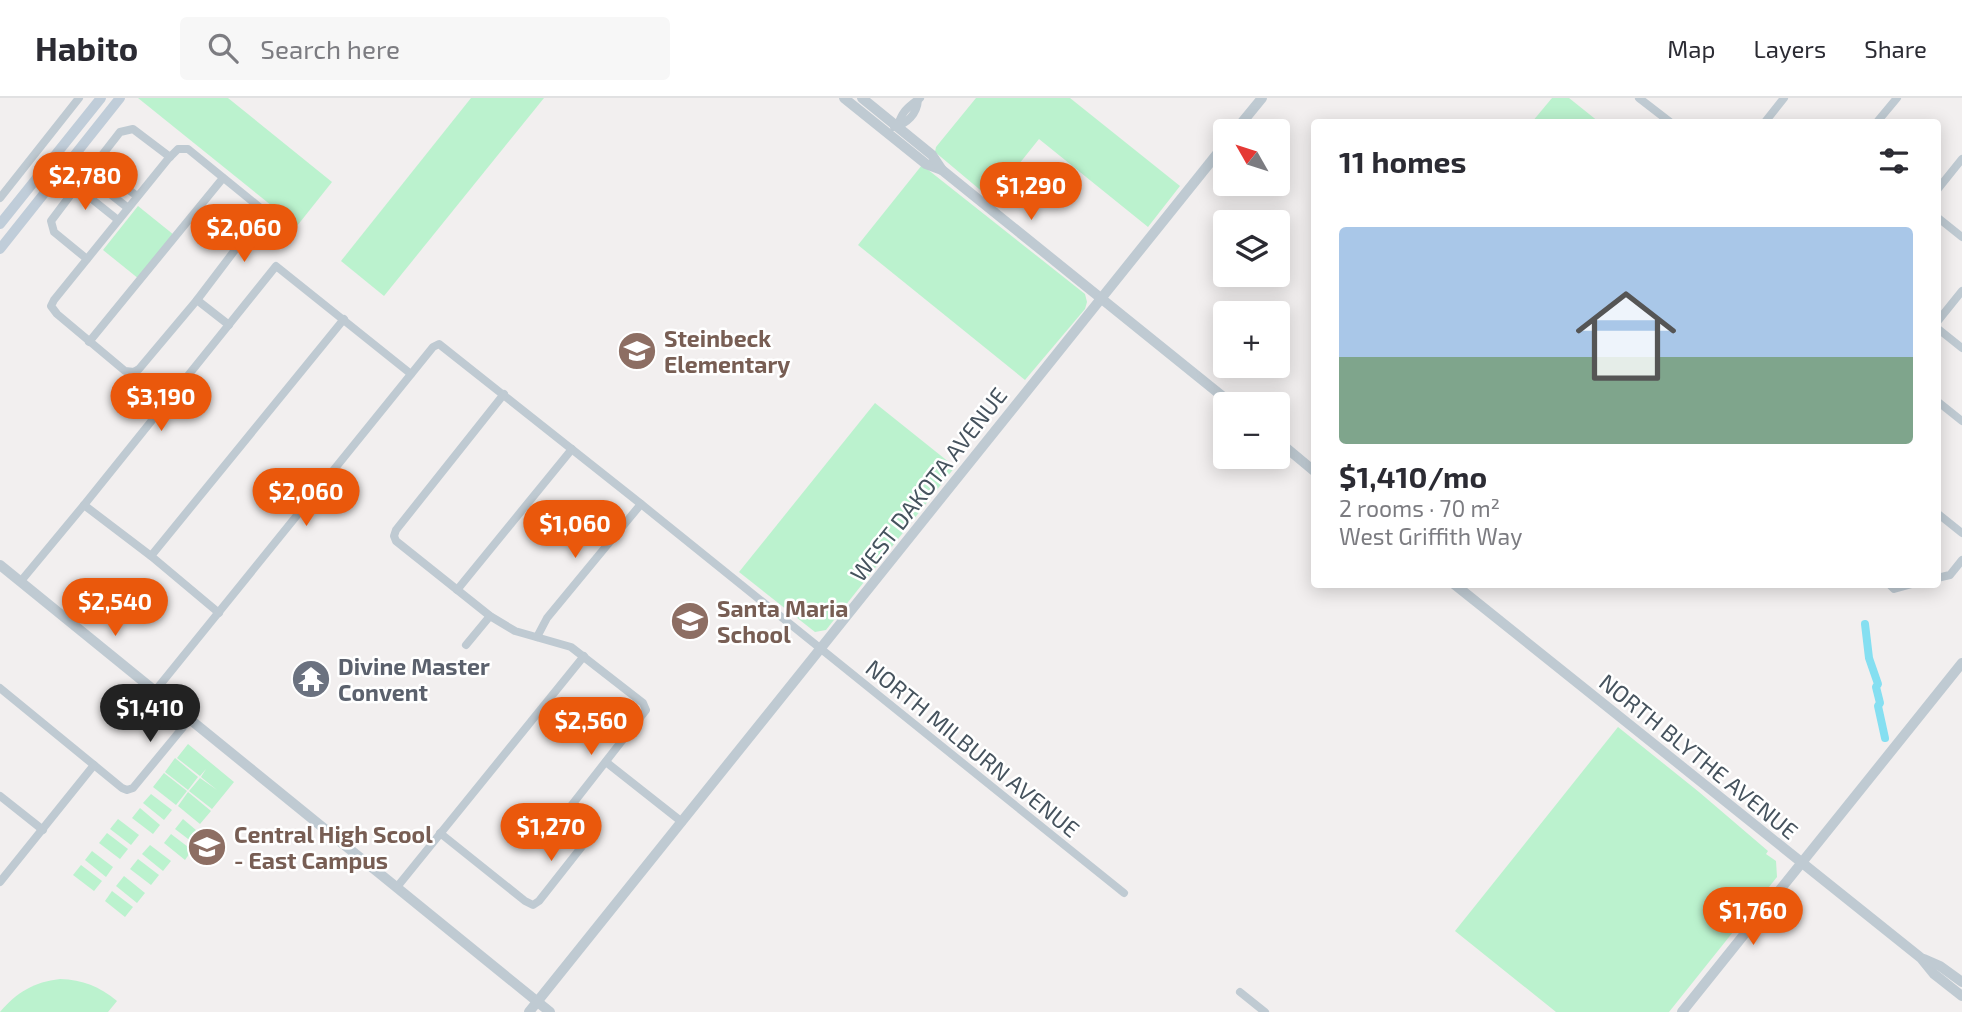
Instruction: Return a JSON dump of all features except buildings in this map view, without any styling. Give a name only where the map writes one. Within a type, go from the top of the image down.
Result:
[{"type":"main road","points":[[0,224],[101,98]]},
{"type":"main road","points":[[0,249],[120,98]]},
{"type":"street","points":[[844,98],[926,164],[942,170]]},
{"type":"street","points":[[851,98],[887,127],[897,127]]},
{"type":"street","points":[[862,98],[932,155],[942,170],[1217,392]]},
{"type":"street","points":[[1245,119],[1262,98]]},
{"type":"street","points":[[1639,98],[1666,119]]},
{"type":"street","points":[[1880,119],[1897,98]]},
{"type":"street","points":[[897,127],[902,114],[911,103],[919,99]]},
{"type":"street","points":[[0,198],[74,100]]},
{"type":"street","points":[[1767,119],[1780,100]]},
{"type":"street","points":[[137,196],[103,171],[100,165],[99,159],[120,132],[133,129],[170,157]]},
{"type":"street","points":[[178,149],[188,149],[264,213],[197,300],[134,372],[125,371],[51,306],[170,157],[178,149]]},
{"type":"street","name":"WEST DAKOTA AVENUE","points":[[529,1012],[1213,159]]},
{"type":"street","points":[[1941,185],[1962,159]]},
{"type":"street","points":[[70,162],[128,208]]},
{"type":"street","points":[[89,342],[223,178]]},
{"type":"street","points":[[87,259],[54,232],[51,226],[51,221],[72,193],[83,192],[118,220]]},
{"type":"street","points":[[1941,220],[1962,237]]},
{"type":"street","points":[[21,581],[276,266],[344,319],[411,374],[155,691]]},
{"type":"street","points":[[1941,317],[1962,291]]},
{"type":"street","points":[[197,300],[229,325]]},
{"type":"street","points":[[151,556],[344,319]]},
{"type":"street","points":[[1941,331],[1962,348]]},
{"type":"street","name":"NORTH MILBURN AVENUE","points":[[411,374],[433,347],[439,344],[642,504],[1124,893]]},
{"type":"street","points":[[440,832],[533,905],[587,840],[586,830],[572,820],[569,814],[570,806],[646,710],[643,703],[584,656],[556,641],[515,631],[489,616],[396,541],[396,530],[504,394]]},
{"type":"street","points":[[1941,404],[1962,421]]},
{"type":"street","points":[[457,590],[572,449]]},
{"type":"street","points":[[1290,451],[1311,468]]},
{"type":"street","points":[[537,637],[547,618],[642,504]]},
{"type":"street","points":[[85,505],[219,613]]},
{"type":"street","points":[[1941,516],[1962,533]]},
{"type":"street","points":[[1941,577],[1950,575],[1962,560]]},
{"type":"street","points":[[0,565],[550,1012]]},
{"type":"street","name":"NORTH BLYTHE AVENUE","points":[[1459,588],[1921,958],[1934,974],[1962,996]]},
{"type":"street","points":[[466,645],[489,616]]},
{"type":"street","points":[[397,887],[584,656]]},
{"type":"street","points":[[1682,1012],[1962,663]]},
{"type":"street","points":[[0,688],[127,790],[133,788],[189,720]]},
{"type":"street","points":[[606,762],[682,822]]},
{"type":"street","points":[[0,882],[94,765]]},
{"type":"street","points":[[0,796],[43,830]]},
{"type":"street","name":"NORTH BLYTHE AVENUE","points":[[1921,958],[1940,966],[1962,982]]},
{"type":"street","points":[[1240,992],[1265,1012]]},
{"type":"green space","points":[[138,98],[228,98],[332,182],[297,226]]},
{"type":"green space","points":[[471,98],[544,98],[384,296],[341,261]]},
{"type":"green space","points":[[976,98],[1070,98],[1180,186],[1148,227],[1039,139],[991,199],[935,152],[936,147]]},
{"type":"green space","points":[[1552,98],[1569,98],[1595,119],[1534,119]]},
{"type":"green space","points":[[922,165],[1085,294],[1085,309],[1025,380],[858,245]]},
{"type":"green space","points":[[138,206],[174,235],[139,279],[103,250]]},
{"type":"green space","points":[[875,403],[955,467],[826,630],[815,632],[739,572]]},
{"type":"green space","points":[[1618,727],[1768,851],[1766,854],[1776,861],[1777,877],[1669,1012],[1556,1012],[1455,931]]},
{"type":"green space","points":[[188,744],[234,782],[212,809],[189,791],[200,778],[217,790],[201,777],[206,769],[200,776],[177,758]]},
{"type":"green space","points":[[175,758],[198,777],[188,790],[165,772]]},
{"type":"green space","points":[[164,773],[187,791],[176,805],[153,787]]},
{"type":"green space","points":[[188,792],[211,811],[200,824],[178,806]]},
{"type":"green space","points":[[151,794],[172,810],[164,820],[143,803]]},
{"type":"green space","points":[[140,808],[160,825],[153,834],[132,818]]},
{"type":"green space","points":[[118,819],[139,835],[131,845],[110,829]]},
{"type":"green space","points":[[183,819],[203,836],[196,845],[175,829]]},
{"type":"green space","points":[[107,833],[128,849],[120,859],[99,843]]},
{"type":"green space","points":[[171,834],[192,850],[185,860],[164,843]]},
{"type":"green space","points":[[150,845],[171,861],[163,871],[142,854]]},
{"type":"green space","points":[[92,851],[113,867],[106,877],[85,860]]},
{"type":"green space","points":[[138,859],[159,875],[151,885],[130,869]]},
{"type":"green space","points":[[81,865],[102,881],[94,891],[73,875]]},
{"type":"green space","points":[[124,876],[145,893],[137,903],[116,886]]},
{"type":"green space","points":[[112,891],[133,907],[125,917],[105,901]]},
{"type":"green space","points":[[60,979],[90,985],[117,1001],[108,1012],[0,1012],[27,989]]},
{"type":"waterway","points":[[1865,624],[1869,658],[1878,684],[1878,706],[1885,738]]},
{"type":"place","name":"Steinbeck Elementary","points":[[637,351]]},
{"type":"place","name":"Santa Maria School","points":[[690,621]]},
{"type":"place","name":"Divine Master Convent","points":[[311,679]]},
{"type":"place","name":"Central High Scool - East Campus","points":[[207,847]]}]
